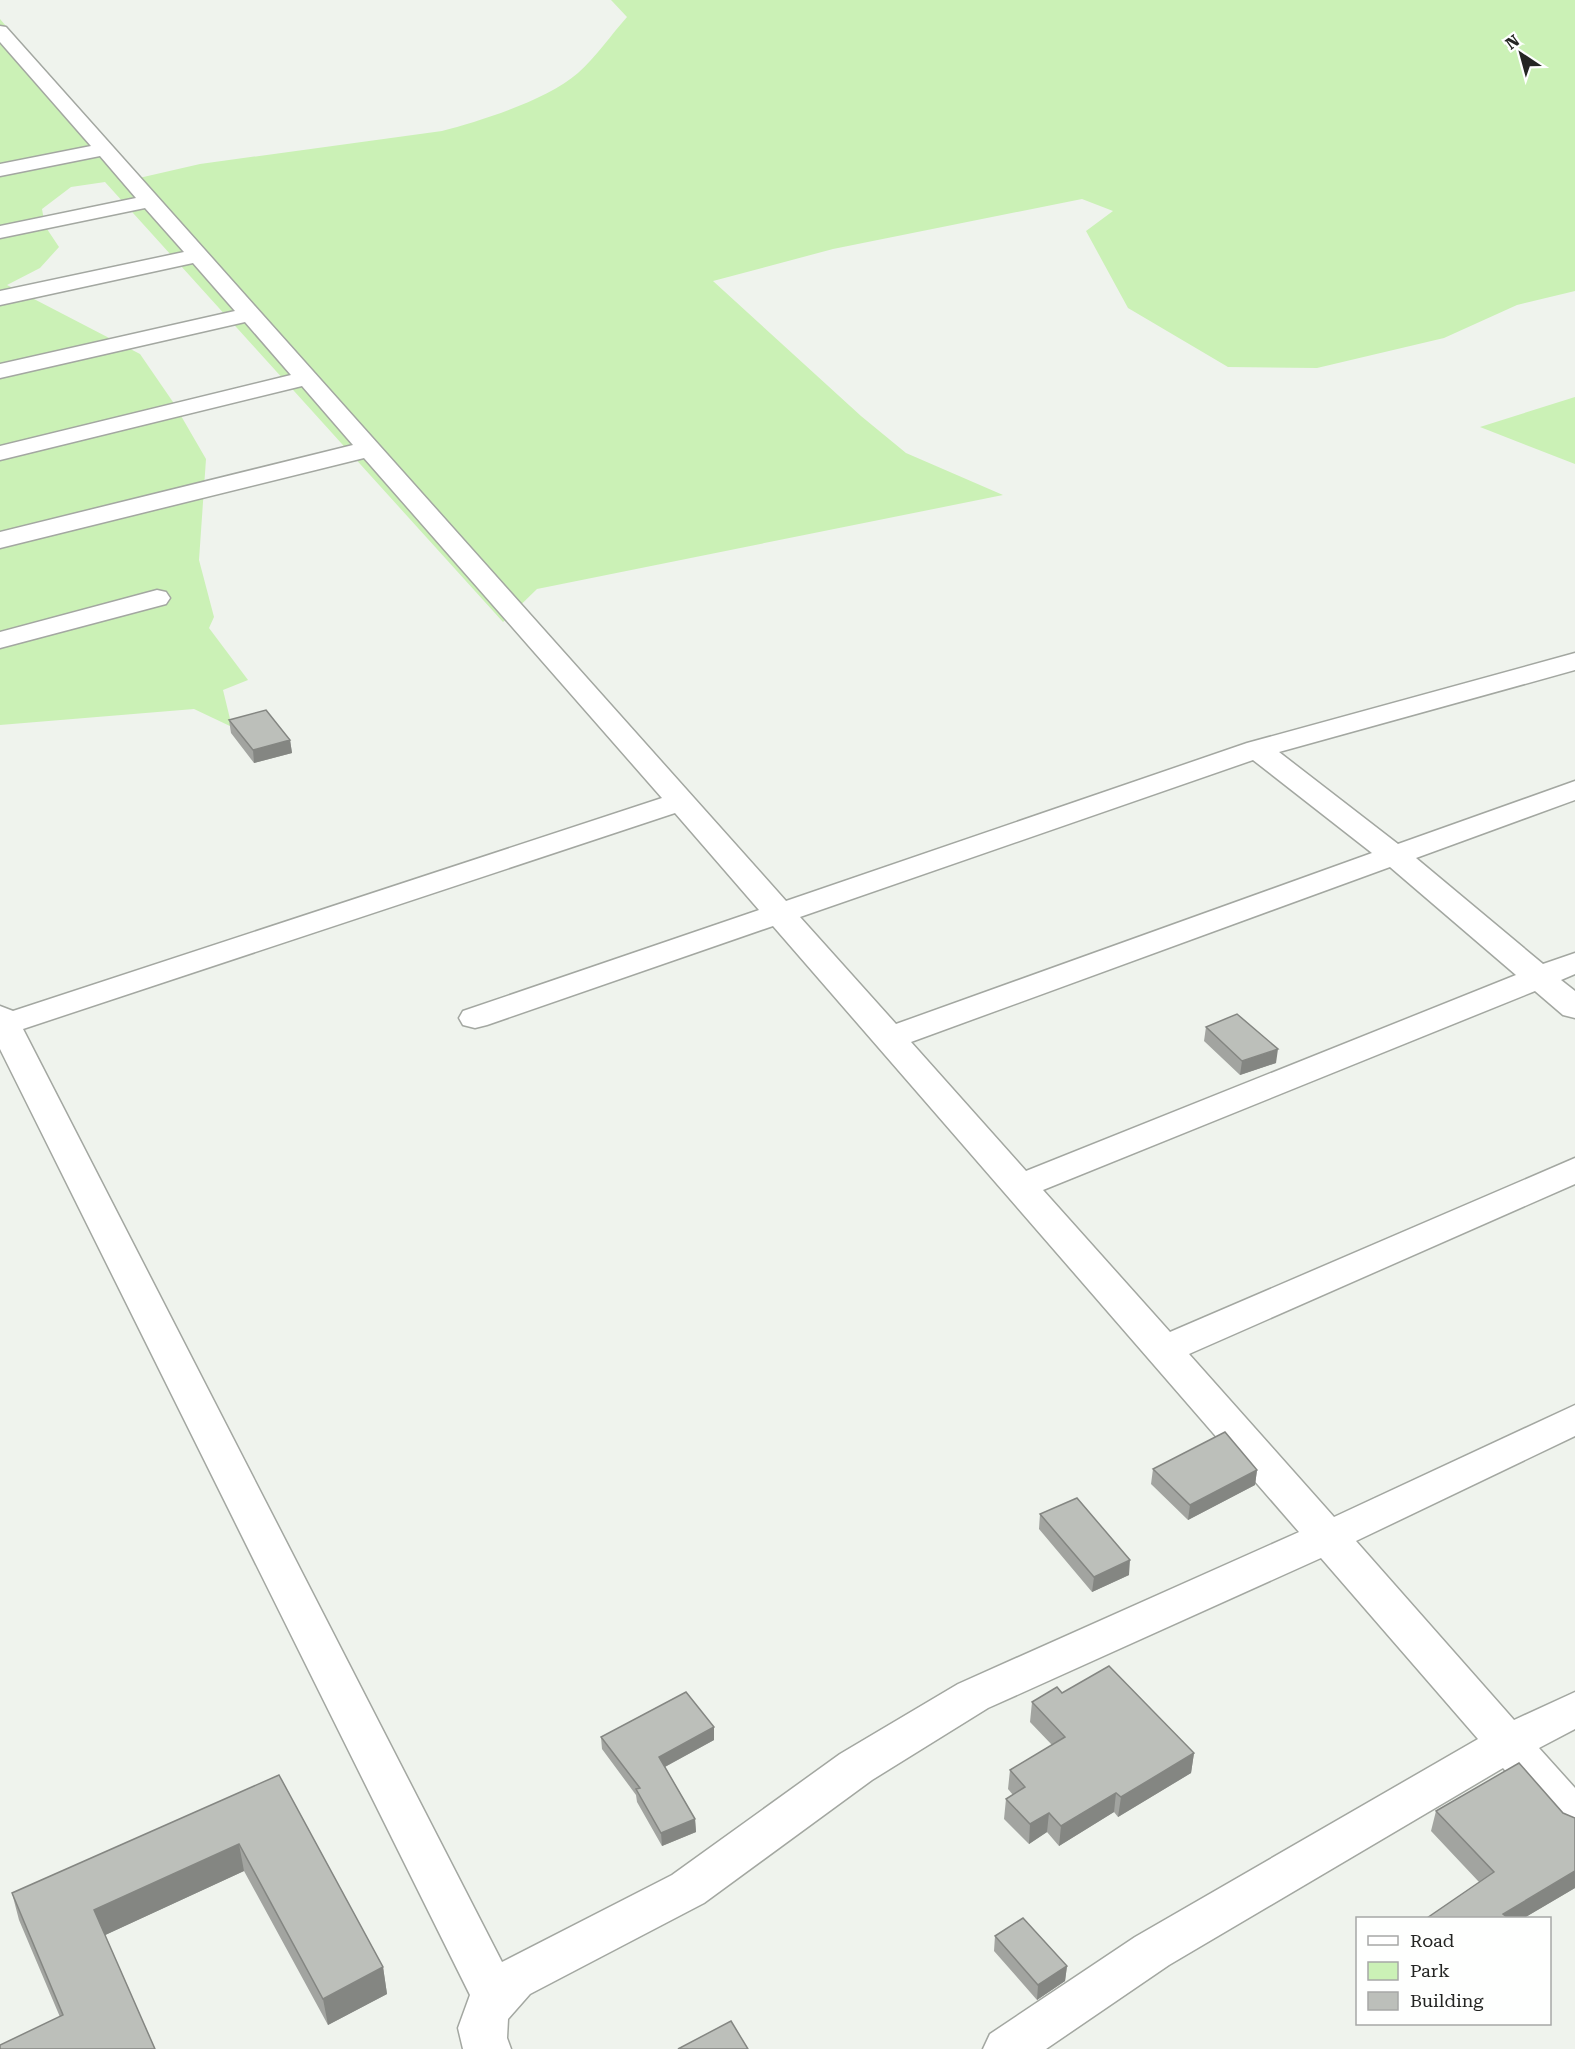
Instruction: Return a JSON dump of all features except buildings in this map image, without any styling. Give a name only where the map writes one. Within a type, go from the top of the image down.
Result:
[{"type":"street","points":[[0,31],[782,914],[1575,1819]]},
{"type":"street","points":[[0,170],[104,149]]},
{"type":"street","points":[[0,232],[150,201]]},
{"type":"street","points":[[0,298],[198,255]]},
{"type":"street","points":[[0,371],[250,314]]},
{"type":"street","points":[[0,453],[307,378]]},
{"type":"street","points":[[0,540],[369,449]]},
{"type":"street","points":[[0,640],[157,598]]},
{"type":"street","points":[[475,1018],[1257,749],[1575,661]]},
{"type":"street","points":[[1257,749],[1394,855],[1575,1008]]},
{"type":"street","points":[[890,1038],[1575,790]]},
{"type":"street","points":[[495,1996],[2,1023],[681,801]]},
{"type":"street","points":[[1020,1186],[1575,963]]},
{"type":"street","points":[[1164,1350],[1575,1170]]},
{"type":"street","points":[[487,2049],[482,2019],[495,1996],[513,1979],[688,1889],[856,1767],[973,1696],[1328,1537],[1575,1419]]},
{"type":"street","points":[[1007,2049],[1152,1951],[1508,1743],[1575,1709]]},
{"type":"green space","points":[[611,0],[1575,0],[1575,291],[1517,305],[1444,338],[1317,368],[1228,367],[1128,308],[1086,231],[1113,211],[1082,199],[833,249],[713,281],[861,416],[906,453],[1003,495],[537,589],[503,622],[105,182],[71,187],[42,209],[45,226],[59,247],[40,268],[7,285],[140,354],[173,402],[206,459],[199,560],[214,617],[209,628],[248,680],[223,690],[232,727],[194,709],[0,725],[0,19],[125,166],[139,178],[200,164],[442,131],[475,122],[532,101],[578,73],[627,17]]},
{"type":"green space","points":[[1575,397],[1575,464],[1480,427]]}]
